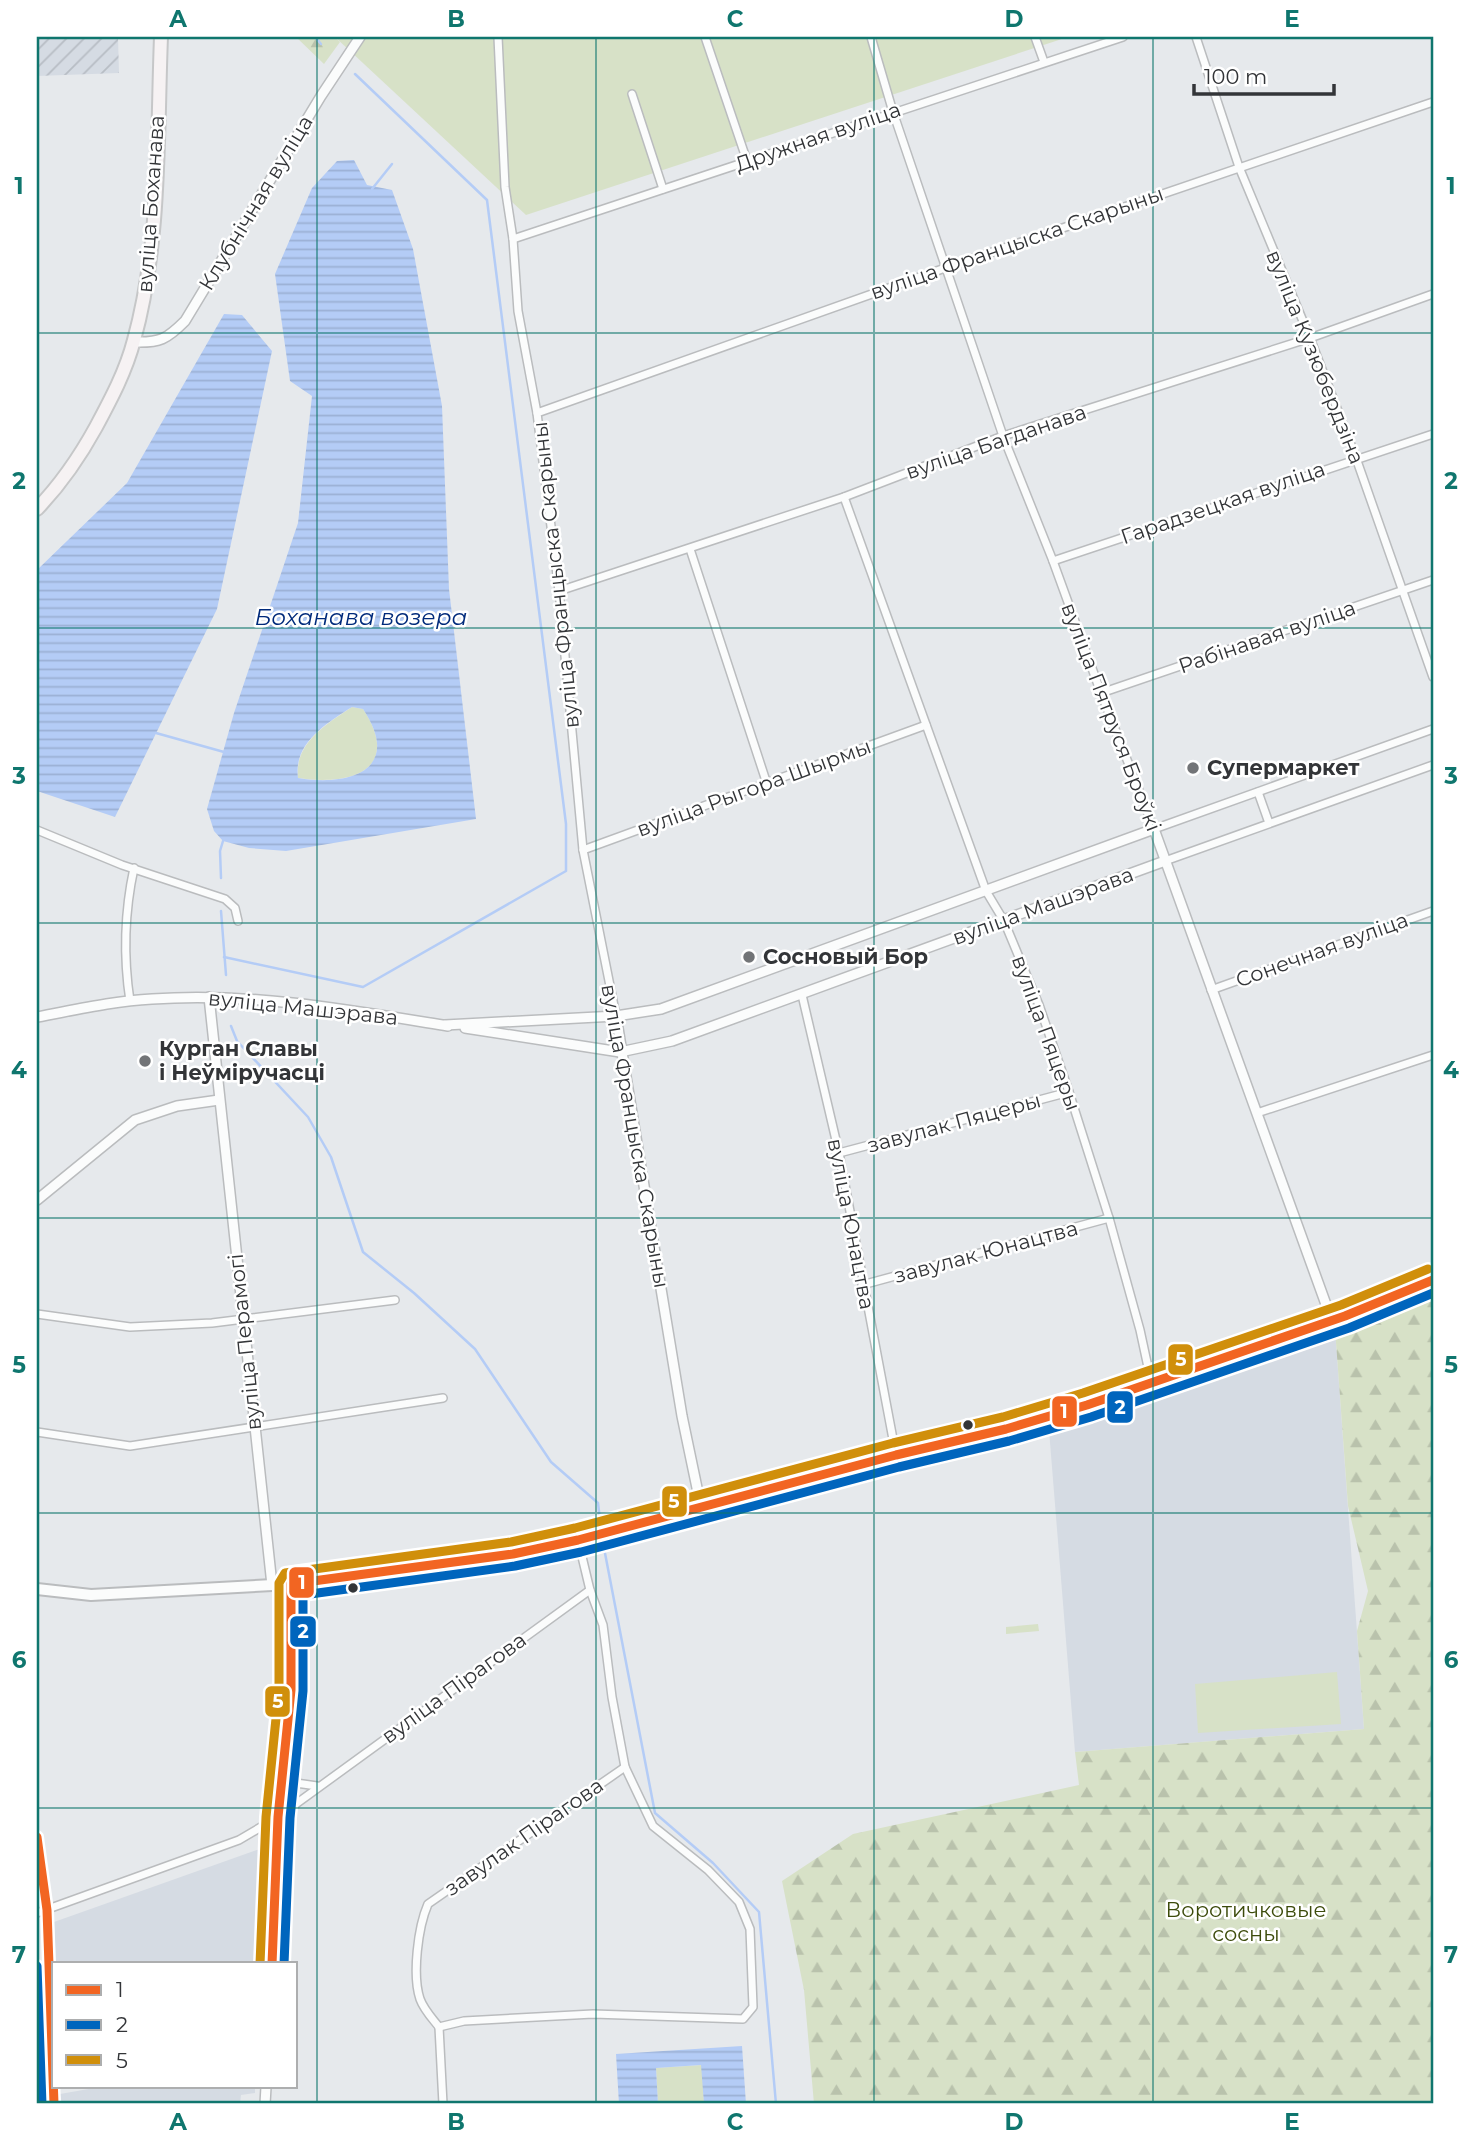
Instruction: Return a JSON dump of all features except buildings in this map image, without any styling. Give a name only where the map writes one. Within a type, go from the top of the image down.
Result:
[{"type":"main road","name":"вуліца Боханава","points":[[37,509],[64,480],[79,458],[115,393],[134,342],[146,293],[153,229],[161,37]]},
{"type":"main road","points":[[37,1589],[90,1595],[291,1584],[513,1555],[1006,1429],[1087,1405],[1332,1321],[1433,1280]]},
{"type":"street","name":"Клубнічная вуліца","points":[[134,342],[154,342],[170,336],[185,321],[321,96],[360,37]]},
{"type":"street","points":[[498,37],[505,187],[513,239],[518,311],[537,413]]},
{"type":"street","points":[[705,37],[747,161]]},
{"type":"street","name":"вуліца Пятруся Броўкі","points":[[871,37],[893,112],[1003,436],[1054,561],[1101,693],[1154,829],[1332,1321]]},
{"type":"street","points":[[1035,37],[1044,62]]},
{"type":"street","name":"Дружная вуліца","points":[[513,239],[1123,37]]},
{"type":"street","name":"вуліца Кузюбердзіна","points":[[1196,37],[1239,167],[1356,458],[1433,677]]},
{"type":"street","points":[[632,94],[663,189]]},
{"type":"street","name":"вуліца Францыска Скарыны","points":[[701,1507],[680,1403],[616,1016],[583,850],[559,591],[537,413],[945,268],[1433,102]]},
{"type":"street","name":"вуліца Багданава","points":[[559,591],[844,497],[1003,436],[1310,338],[1433,294]]},
{"type":"street","name":"Гарадзецкая вуліца","points":[[1054,561],[1433,434]]},
{"type":"street","name":"вуліца Пяцеры","points":[[844,497],[986,891],[1004,921],[1040,1005],[1109,1219],[1140,1330],[1151,1381]]},
{"type":"street","points":[[690,549],[767,784]]},
{"type":"street","name":"Рабінавая вуліца","points":[[1101,693],[1433,580]]},
{"type":"street","name":"вуліца Рыгора Шырмы","points":[[583,850],[926,726]]},
{"type":"street","name":"вуліца Машэрава","points":[[445,1025],[616,1016],[662,1009],[1433,729]]},
{"type":"street","name":"вуліца Машэрава","points":[[37,1017],[130,1001],[209,997],[278,1001],[376,1013],[621,1052],[672,1041],[1433,765]]},
{"type":"street","points":[[1258,792],[1269,823]]},
{"type":"street","points":[[37,831],[225,899],[235,908],[238,921]]},
{"type":"street","points":[[130,1001],[124,934],[127,900],[134,868]]},
{"type":"street","name":"Сонечная вуліца","points":[[1211,990],[1433,911]]},
{"type":"street","name":"вуліца Юнацтва","points":[[802,995],[839,1153],[896,1455]]},
{"type":"street","name":"вуліца Перамогі","points":[[209,997],[272,1585]]},
{"type":"street","points":[[1257,1113],[1433,1055]]},
{"type":"street","name":"завулак Пяцеры","points":[[839,1153],[1069,1092]]},
{"type":"street","points":[[37,1200],[135,1120],[177,1106],[219,1100]]},
{"type":"street","name":"завулак Юнацтва","points":[[862,1285],[1109,1219]]},
{"type":"street","points":[[37,1314],[130,1326],[212,1323],[395,1300]]},
{"type":"street","points":[[37,1432],[130,1446],[255,1429],[443,1398]]},
{"type":"street","points":[[443,2104],[439,2027],[464,2021],[593,2014],[743,2019],[753,2007],[750,1929],[739,1902],[708,1870],[653,1826],[625,1767],[612,1697],[603,1625],[590,1590],[578,1540]]},
{"type":"street","points":[[272,1962],[278,1817],[291,1690],[291,1584]]},
{"type":"street","name":"вуліца Пірагова","points":[[37,1913],[239,1840],[278,1817],[317,1786],[590,1590]]},
{"type":"street","name":"завулак Пірагова","points":[[439,2027],[426,2011],[417,1986],[419,1931],[428,1904],[625,1767]]},
{"type":"street","points":[[282,1772],[296,1783],[317,1786]]},
{"type":"street","points":[[37,1837],[47,1910],[52,2049]]},
{"type":"shaded area","points":[[37,37],[118,37],[119,73],[37,76]]},
{"type":"shaded area","points":[[1335,1329],[1364,1729],[1075,1752],[1049,1430]]},
{"type":"shaded area","points":[[265,1847],[260,1962],[56,1962],[54,1922]]},
{"type":"shaded area","points":[[94,2088],[255,2088],[255,2093],[241,2095],[240,2104],[62,2104],[60,2094]]},
{"type":"green space","points":[[296,37],[335,37],[340,42],[324,64]]},
{"type":"green space","points":[[335,37],[1068,37],[526,215]]},
{"type":"green space","points":[[352,707],[363,709],[374,730],[377,747],[374,760],[352,776],[318,780],[298,778],[301,755],[307,745],[323,728]]},
{"type":"green space","name":"Воротичковые сосны","points":[[1433,1291],[1433,2104],[814,2104],[804,1990],[782,1881],[853,1834],[1079,1785],[1075,1752],[1364,1729],[1357,1631],[1368,1591],[1348,1506],[1335,1329]]},
{"type":"green space","points":[[1038,1624],[1039,1631],[1006,1634],[1006,1627]]},
{"type":"green space","points":[[1337,1672],[1341,1724],[1198,1733],[1195,1684]]},
{"type":"green space","points":[[702,2065],[704,2104],[658,2104],[656,2068]]},
{"type":"water","name":"Боханава возера","points":[[354,160],[367,185],[392,190],[413,249],[442,406],[449,589],[476,819],[286,851],[249,848],[223,841],[214,831],[207,809],[234,713],[298,523],[312,396],[290,381],[275,274],[312,188],[337,161]],"holes":[[[352,707],[363,709],[374,730],[377,746],[374,760],[352,776],[318,780],[298,778],[301,754],[314,735]]]},
{"type":"water","name":"Боханава возера","points":[[224,314],[242,315],[272,351],[217,609],[115,817],[37,791],[37,570],[127,483]]},
{"type":"water","points":[[742,2046],[746,2104],[704,2104],[701,2065],[656,2068],[658,2104],[619,2104],[616,2054]]},
{"type":"waterway","points":[[315,37],[321,44]]},
{"type":"waterway","points":[[224,957],[363,987],[566,871],[566,824],[487,200],[355,74]]},
{"type":"waterway","points":[[372,189],[392,164]]},
{"type":"waterway","points":[[156,733],[224,752]]},
{"type":"waterway","points":[[221,878],[220,851],[223,841]]},
{"type":"waterway","points":[[221,911],[226,975]]},
{"type":"waterway","points":[[231,1026],[237,1041],[308,1117],[331,1157],[363,1252],[414,1293],[475,1349],[551,1462],[598,1503],[600,1520]]},
{"type":"waterway","points":[[604,1548],[655,1813],[713,1863],[759,1912],[776,2104]]},
{"type":"transit line","name":"5","points":[[260,1962],[266,1817],[279,1689],[279,1583],[285,1573],[511,1542],[575,1528],[893,1443],[1003,1417],[1083,1393],[1341,1305],[1428,1269]]},
{"type":"transit line","name":"1","points":[[272,1962],[278,1817],[291,1690],[291,1584],[513,1554],[578,1540],[896,1455],[1006,1429],[1087,1405],[1345,1316],[1433,1280]]},
{"type":"transit line","name":"2","points":[[284,1962],[290,1818],[303,1691],[303,1595],[515,1566],[581,1552],[899,1467],[1009,1441],[1091,1417],[1349,1328],[1433,1293]]},
{"type":"transit line","name":"1","points":[[37,1837],[47,1910],[52,2049]]},
{"type":"transit line","name":"2","points":[[37,1966],[42,2104]]},
{"type":"transit line","name":"1","points":[[53,2088],[54,2104]]},
{"type":"place","name":"Супермаркет","points":[[1193,768]]},
{"type":"place","name":"Сосновый Бор","points":[[749,957]]},
{"type":"place","name":"Курган Славы і Неўміручасці","points":[[145,1061]]}]
